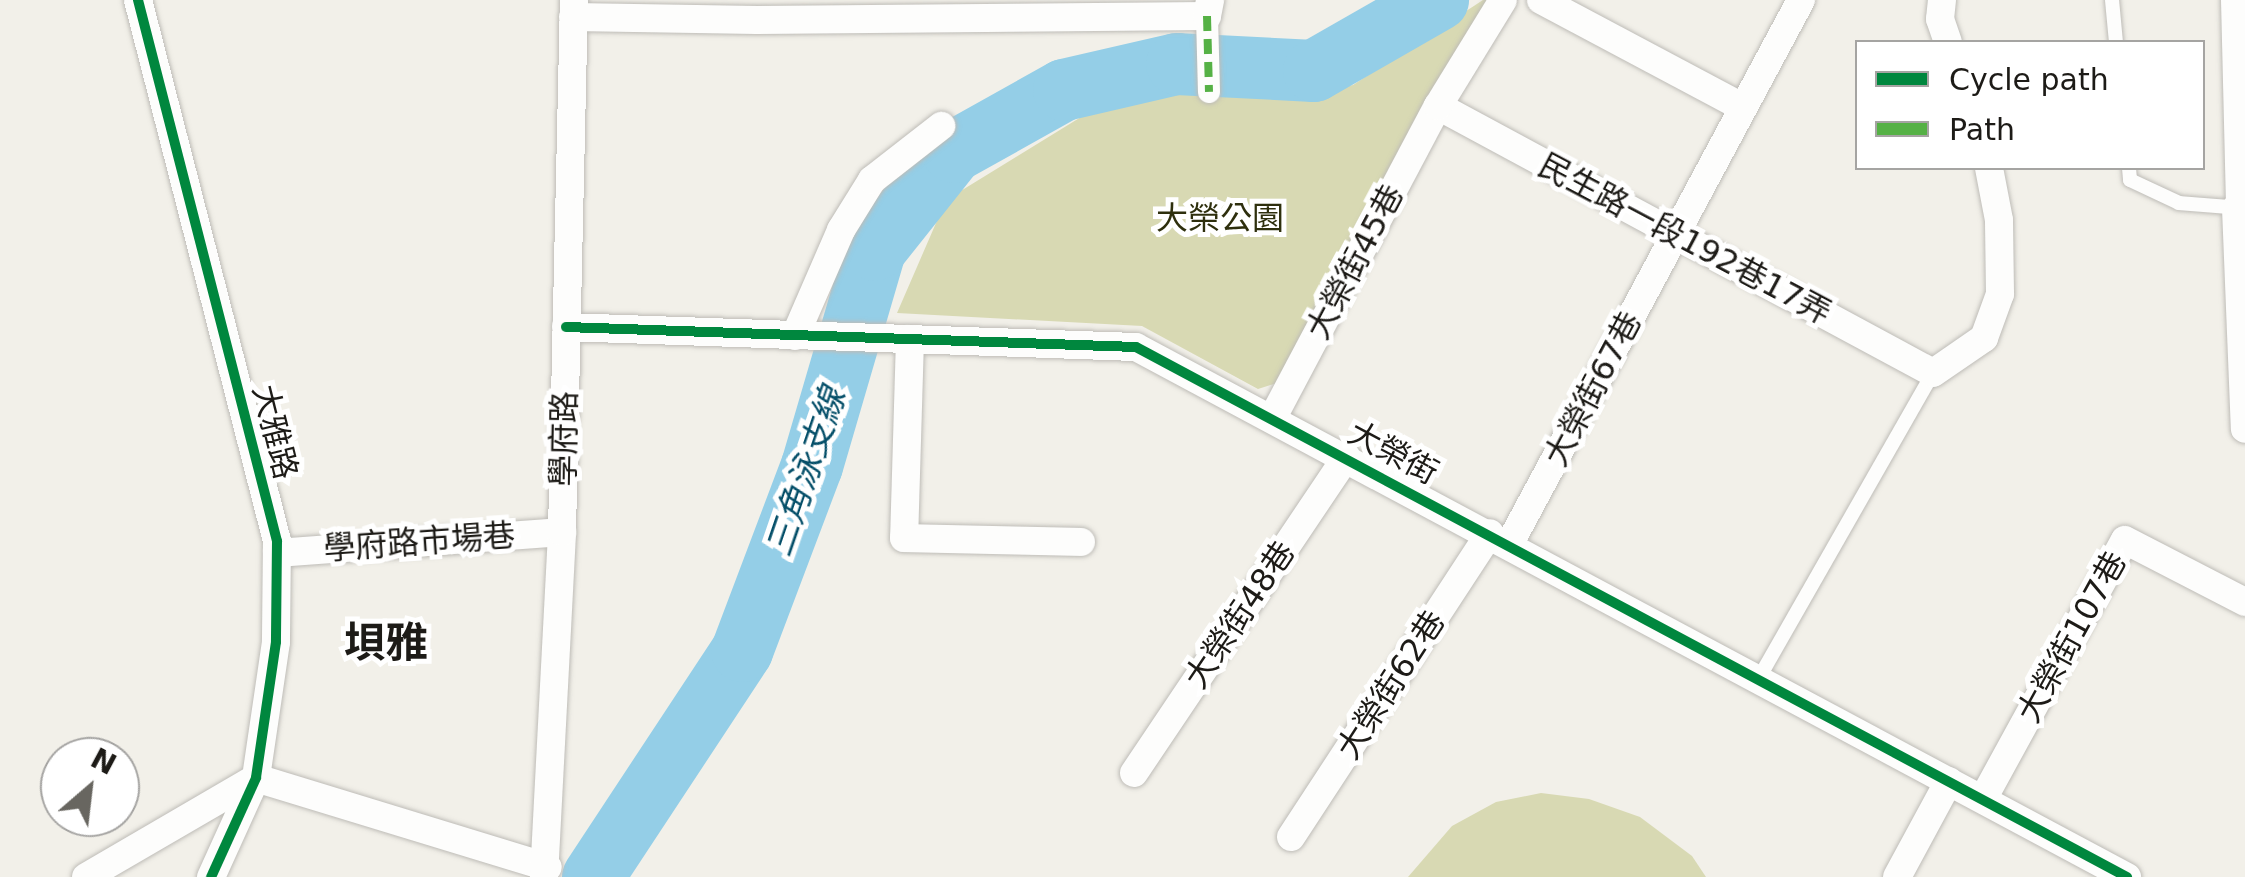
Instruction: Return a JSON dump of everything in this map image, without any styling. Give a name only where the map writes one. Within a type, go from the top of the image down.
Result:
[{"type":"street","name":"大雅路","points":[[138,0],[277,553],[276,642],[256,778],[211,877]]},
{"type":"street","name":"大榮街45巷","points":[[1272,419],[1438,106],[1503,0]]},
{"type":"street","points":[[1541,0],[1742,107]]},
{"type":"street","name":"大榮街67巷","points":[[1500,538],[1676,234],[1801,0]]},
{"type":"street","points":[[1942,0],[1940,19],[1947,40]]},
{"type":"street","points":[[2236,0],[2245,429]]},
{"type":"street","points":[[574,8],[1208,8],[1209,92]]},
{"type":"street","name":"學府路","points":[[546,872],[562,532],[574,8]]},
{"type":"street","name":"民生路一段192巷17弄","points":[[1438,106],[1933,373]]},
{"type":"street","points":[[803,336],[841,230],[872,180],[941,126]]},
{"type":"street","points":[[1933,373],[1984,338],[2000,294],[2000,220],[1990,170]]},
{"type":"street","name":"大榮街","points":[[566,328],[1136,347],[1500,538],[2127,877]]},
{"type":"street","points":[[902,339],[904,538],[1082,542]]},
{"type":"street","name":"大榮街48巷","points":[[1134,773],[1346,458]]},
{"type":"street","name":"學府路市場巷","points":[[277,553],[562,532]]},
{"type":"street","name":"大榮街62巷","points":[[1291,836],[1500,538]]},
{"type":"street","name":"大榮街107巷","points":[[1983,799],[2124,540],[2245,602]]},
{"type":"street","points":[[86,877],[256,778],[546,872]]},
{"type":"street","points":[[1897,877],[1949,781]]},
{"type":"lane","points":[[2112,0],[2116,40]]},
{"type":"lane","points":[[2128,170],[2130,180],[2179,202],[2240,208]]},
{"type":"lane","points":[[1759,678],[1933,373]]},
{"type":"green space","name":"大榮公園","points":[[1483,0],[1497,0],[1286,380],[1258,389],[1142,326],[897,313],[946,200],[1094,109],[1189,88],[1305,95],[1353,85]]},
{"type":"green space","points":[[1541,793],[1589,799],[1640,817],[1692,856],[1706,877],[1408,877],[1452,826],[1496,802]]},
{"type":"waterway","name":"三角泳支線","points":[[593,877],[742,651],[812,466],[875,250],[953,152],[1064,90],[1177,64],[1314,71],[1438,0]]},
{"type":"marked path","points":[[1207,16],[1209,92]]},
{"type":"cycle path","points":[[138,0],[277,541],[276,642],[256,778],[211,877]]},
{"type":"cycle path","points":[[566,327],[1136,347],[2127,877]]},
{"type":"district","name":"垻雅","points":[[386,643]]}]
